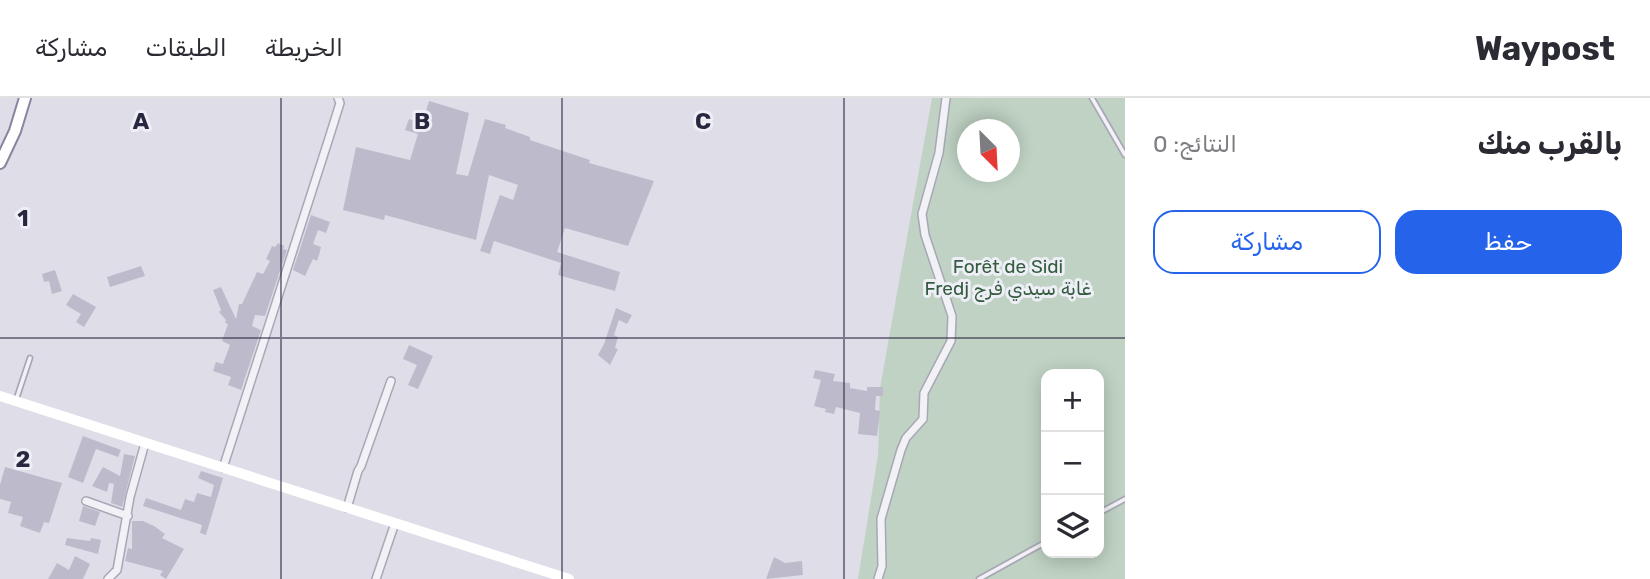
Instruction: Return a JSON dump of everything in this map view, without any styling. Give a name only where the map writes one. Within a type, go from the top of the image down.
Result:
[{"type":"highway","points":[[0,151],[19,98]]},
{"type":"highway","points":[[0,163],[15,131],[25,98]]},
{"type":"main road","points":[[0,397],[569,579]]},
{"type":"street","points":[[223,468],[340,103],[338,98]]},
{"type":"street","points":[[878,579],[882,566],[881,519],[901,450],[906,438],[923,419],[924,393],[951,341],[953,329],[952,316],[925,235],[922,214],[939,153],[946,98]]},
{"type":"street","points":[[347,508],[391,382]]},
{"type":"street","points":[[108,579],[117,570],[130,497],[145,443]]},
{"type":"street","points":[[86,501],[128,516]]},
{"type":"street","points":[[376,579],[395,523]]},
{"type":"lane","points":[[1092,98],[1125,155]]},
{"type":"lane","points":[[15,402],[30,358]]},
{"type":"lane","points":[[1104,510],[1125,499]]},
{"type":"lane","points":[[979,579],[1041,545]]},
{"type":"green space","name":"Forêt de Sidi Fredj غابة سيدي فرج","points":[[932,98],[1125,98],[1125,579],[858,579],[878,455],[880,388]]},
{"type":"building","points":[[429,101],[469,113],[456,174],[468,176],[485,119],[506,125],[505,128],[530,137],[530,140],[590,160],[589,163],[654,181],[628,246],[565,228],[557,252],[620,272],[615,291],[558,275],[561,263],[494,241],[490,254],[480,251],[500,195],[513,200],[518,185],[489,175],[476,240],[385,215],[384,220],[343,210],[356,147],[410,160],[418,134],[405,130],[409,119],[422,123]]},
{"type":"building","points":[[311,215],[330,222],[326,233],[318,230],[313,244],[321,247],[319,255],[317,261],[313,259],[305,276],[293,270]]},
{"type":"building","points":[[278,243],[287,250],[265,316],[255,315],[252,326],[261,330],[241,390],[228,385],[231,377],[213,371],[216,362],[223,364],[230,345],[222,341],[228,324],[219,312],[221,310],[213,290],[221,287],[236,319],[239,304],[242,304],[257,272],[263,274],[270,261],[266,259],[272,246],[275,247]]},
{"type":"building","points":[[141,266],[145,276],[110,287],[107,277]]},
{"type":"building","points":[[55,270],[62,291],[52,294],[49,281],[44,282],[42,274]]},
{"type":"building","points":[[73,294],[96,307],[84,327],[76,322],[81,314],[66,305]]},
{"type":"building","points":[[616,308],[632,315],[627,324],[619,320],[614,335],[618,337],[615,348],[618,349],[610,365],[598,355]]},
{"type":"building","points":[[409,345],[433,356],[418,389],[408,385],[417,365],[403,359]]},
{"type":"building","points":[[815,370],[835,374],[833,381],[850,383],[850,388],[867,391],[867,387],[883,387],[883,396],[876,396],[875,410],[880,411],[877,436],[858,434],[860,413],[836,407],[834,414],[814,406],[821,380],[813,378]]},
{"type":"building","points":[[83,436],[121,450],[118,457],[96,449],[83,483],[68,477]]},
{"type":"building","points":[[124,454],[135,456],[122,507],[111,503],[114,484],[109,483],[107,492],[92,486],[103,467],[120,476]]},
{"type":"building","points":[[5,467],[62,483],[49,523],[44,522],[40,533],[20,526],[23,517],[8,513],[11,502],[0,499],[0,485]]},
{"type":"building","points":[[201,471],[223,478],[206,535],[200,533],[202,525],[143,506],[146,498],[181,510],[185,499],[194,502],[197,493],[211,497],[214,485],[198,478]]},
{"type":"building","points":[[83,506],[100,512],[95,526],[79,521]]},
{"type":"building","points":[[132,521],[143,521],[154,526],[165,534],[162,538],[184,549],[166,579],[160,575],[163,571],[125,561],[128,548],[132,549]]},
{"type":"building","points":[[67,538],[101,540],[98,554],[65,545]]},
{"type":"building","points":[[75,556],[90,564],[83,579],[48,579],[57,563],[69,570]]},
{"type":"building","points":[[774,557],[785,563],[802,561],[803,575],[766,579]]}]
